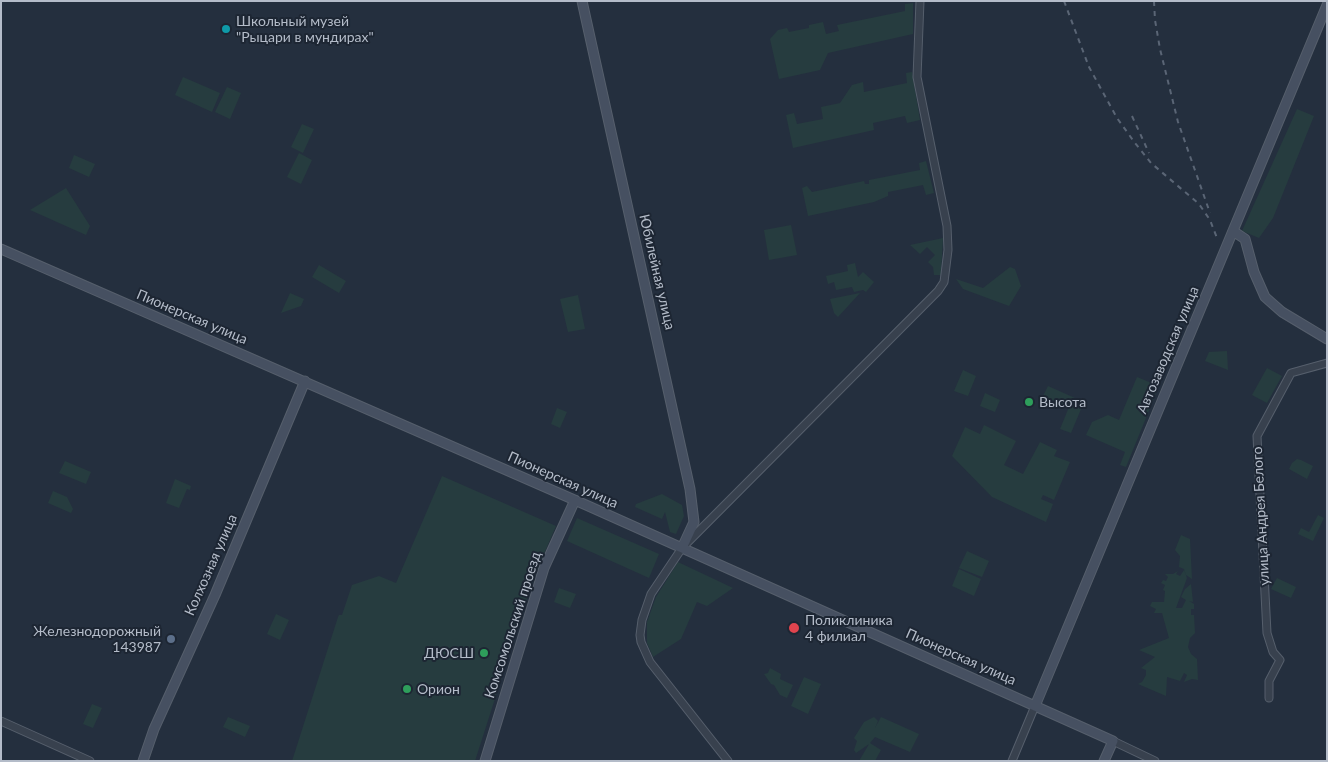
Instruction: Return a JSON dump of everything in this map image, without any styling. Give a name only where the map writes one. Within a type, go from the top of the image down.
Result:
[{"type":"street","name":"Юбилейная улица","points":[[582,1],[690,489],[694,522]]},
{"type":"street","points":[[728,761],[650,662],[641,642],[640,628],[648,602],[662,576],[682,548],[938,291],[944,282],[948,250],[947,226],[917,77],[920,1]]},
{"type":"street","name":"Автозаводская улица","points":[[1035,706],[1327,5]]},
{"type":"street","points":[[1233,231],[1245,239],[1254,272],[1265,297],[1282,312],[1327,339]]},
{"type":"street","name":"Пионерская улица","points":[[1,249],[575,500],[1113,741]]},
{"type":"street","name":"улица Андрея Белого","points":[[1269,698],[1268,681],[1280,660],[1273,652],[1267,633],[1257,436],[1291,373],[1327,363]]},
{"type":"street","name":"Колхозная улица","points":[[143,761],[154,729],[215,595],[305,381]]},
{"type":"street","name":"Комсомольский проезд","points":[[484,761],[544,568],[575,500]]},
{"type":"street","points":[[682,548],[694,522],[703,526]]},
{"type":"street","points":[[1012,761],[1035,706]]},
{"type":"street","points":[[1,722],[90,761]]},
{"type":"street","points":[[1104,761],[1113,741],[1155,761]]},
{"type":"green space","points":[[913,3],[913,34],[828,53],[820,70],[779,79],[770,39],[778,30],[787,28],[789,32],[809,28],[809,25],[823,22],[826,34],[839,31],[837,25],[905,11],[905,4]]},
{"type":"green space","points":[[912,72],[920,120],[907,123],[905,116],[873,123],[874,130],[793,148],[786,115],[794,113],[797,124],[823,119],[821,107],[840,103],[852,85],[863,82],[864,92],[907,83],[906,73]]},
{"type":"green space","points":[[183,77],[220,93],[212,112],[175,95]]},
{"type":"green space","points":[[227,87],[241,93],[230,119],[215,112]]},
{"type":"green space","points":[[1297,109],[1314,116],[1273,218],[1259,238],[1242,231]]},
{"type":"green space","points":[[302,124],[314,129],[303,153],[291,147]]},
{"type":"green space","points":[[299,153],[312,160],[301,184],[287,177]]},
{"type":"green space","points":[[74,155],[95,164],[89,177],[69,168]]},
{"type":"green space","points":[[926,161],[934,193],[926,195],[923,185],[888,192],[888,196],[874,202],[808,216],[802,188],[807,186],[812,192],[864,181],[865,184],[869,184],[869,180],[920,170],[919,163]]},
{"type":"green space","points":[[66,188],[90,226],[86,235],[30,210]]},
{"type":"green space","points":[[791,225],[797,255],[769,260],[764,230]]},
{"type":"green space","points":[[943,238],[941,275],[934,275],[933,267],[928,262],[935,255],[927,247],[920,254],[910,245]]},
{"type":"green space","points":[[855,263],[858,277],[863,272],[874,282],[866,292],[863,290],[854,292],[852,287],[836,290],[834,282],[828,284],[826,276],[848,271],[847,265]]},
{"type":"green space","points":[[319,265],[346,281],[339,293],[312,277]]},
{"type":"green space","points":[[1010,267],[1015,269],[1021,286],[1009,306],[963,289],[956,279],[983,288]]},
{"type":"green space","points":[[290,293],[304,299],[301,306],[281,313]]},
{"type":"green space","points":[[860,293],[838,317],[834,313],[830,299]]},
{"type":"green space","points":[[578,295],[585,329],[568,332],[560,299]]},
{"type":"green space","points":[[1227,351],[1228,370],[1205,361],[1209,352]]},
{"type":"green space","points":[[1267,368],[1282,376],[1267,403],[1252,395]]},
{"type":"green space","points":[[963,370],[976,376],[968,396],[954,391]]},
{"type":"green space","points":[[1137,377],[1159,386],[1126,467],[1120,465],[1125,452],[1086,435],[1092,422],[1108,415],[1119,420]]},
{"type":"green space","points":[[1048,386],[1084,402],[1071,433],[1060,429],[1069,407],[1043,396]]},
{"type":"green space","points":[[985,393],[1000,400],[995,412],[980,406]]},
{"type":"green space","points":[[557,408],[567,412],[560,428],[551,424]]},
{"type":"green space","points":[[984,425],[1016,441],[1004,465],[1023,474],[1040,442],[1057,450],[1054,456],[1070,462],[1054,500],[1043,495],[1041,499],[1053,504],[1046,522],[992,497],[952,456],[965,427],[980,434]]},
{"type":"green space","points":[[1297,459],[1313,466],[1307,479],[1289,469]]},
{"type":"green space","points":[[65,461],[91,472],[86,484],[59,473]]},
{"type":"green space","name":"Орион","points":[[442,476],[556,526],[534,577],[475,761],[292,761],[338,617],[342,615],[352,585],[379,576],[396,583]]},
{"type":"green space","points":[[175,479],[191,486],[190,490],[187,489],[179,508],[166,503]]},
{"type":"green space","points":[[53,491],[67,497],[73,509],[71,513],[48,503]]},
{"type":"green space","points":[[662,494],[682,505],[684,516],[676,534],[670,532],[665,512],[662,519],[635,507],[636,504]]},
{"type":"green space","points":[[1318,515],[1324,518],[1313,541],[1298,534],[1301,528],[1309,532]]},
{"type":"green space","points":[[577,518],[659,554],[649,578],[567,541]]},
{"type":"green space","points":[[1181,535],[1190,539],[1192,579],[1186,575],[1184,569],[1179,567],[1180,556],[1175,550]]},
{"type":"green space","points":[[967,551],[989,561],[982,577],[959,568]]},
{"type":"green space","points":[[678,562],[733,588],[707,606],[697,602],[681,639],[653,657],[647,643],[647,622],[656,597]]},
{"type":"green space","points":[[959,569],[981,579],[974,596],[952,586]]},
{"type":"green space","points":[[1184,570],[1187,578],[1176,608],[1182,608],[1186,600],[1181,597],[1185,589],[1191,584],[1193,602],[1189,601],[1194,604],[1194,609],[1191,609],[1191,615],[1194,615],[1195,633],[1190,638],[1188,647],[1191,654],[1197,659],[1198,680],[1192,679],[1184,682],[1187,675],[1184,673],[1180,681],[1167,677],[1166,696],[1138,684],[1142,682],[1146,675],[1146,670],[1141,668],[1155,657],[1139,650],[1169,638],[1162,613],[1154,613],[1156,609],[1150,606],[1152,602],[1164,602],[1165,591],[1163,590],[1165,585],[1161,583],[1163,580],[1166,581],[1168,577],[1165,574],[1173,574],[1178,571],[1176,574],[1180,576]]},
{"type":"green space","points":[[1277,578],[1296,587],[1291,598],[1271,589]]},
{"type":"green space","points":[[559,588],[576,594],[570,608],[554,602]]},
{"type":"green space","points":[[276,614],[289,620],[280,640],[267,634]]},
{"type":"green space","points":[[770,668],[781,674],[780,679],[793,685],[787,698],[780,695],[764,674],[768,673]]},
{"type":"green space","points":[[804,677],[821,684],[808,714],[791,706]]},
{"type":"green space","points":[[92,704],[102,708],[93,728],[83,724]]},
{"type":"green space","points":[[228,717],[250,726],[245,737],[223,727]]},
{"type":"green space","points":[[874,717],[878,721],[875,728],[881,717],[919,734],[910,752],[875,737],[870,743],[881,750],[875,761],[859,761],[869,744],[856,753],[854,750],[857,741],[854,738],[864,722]]},
{"type":"railway","points":[[1064,1],[1089,67],[1117,118],[1151,163],[1199,204],[1210,220],[1217,238]]},
{"type":"railway","points":[[1154,1],[1160,49],[1178,122],[1210,213]]},
{"type":"railway","points":[[1132,116],[1149,153]]},
{"type":"place","name":"Школьный музей \"Рыцари в мундирах\"","points":[[226,29]]},
{"type":"place","name":"Высота","points":[[1029,402]]},
{"type":"place","name":"Поликлиника 4 филиал","points":[[794,628]]},
{"type":"place","name":"Железнодорожный 143987","points":[[171,639]]},
{"type":"place","name":"ДЮСШ","points":[[484,653]]},
{"type":"place","name":"Орион","points":[[407,689]]}]
